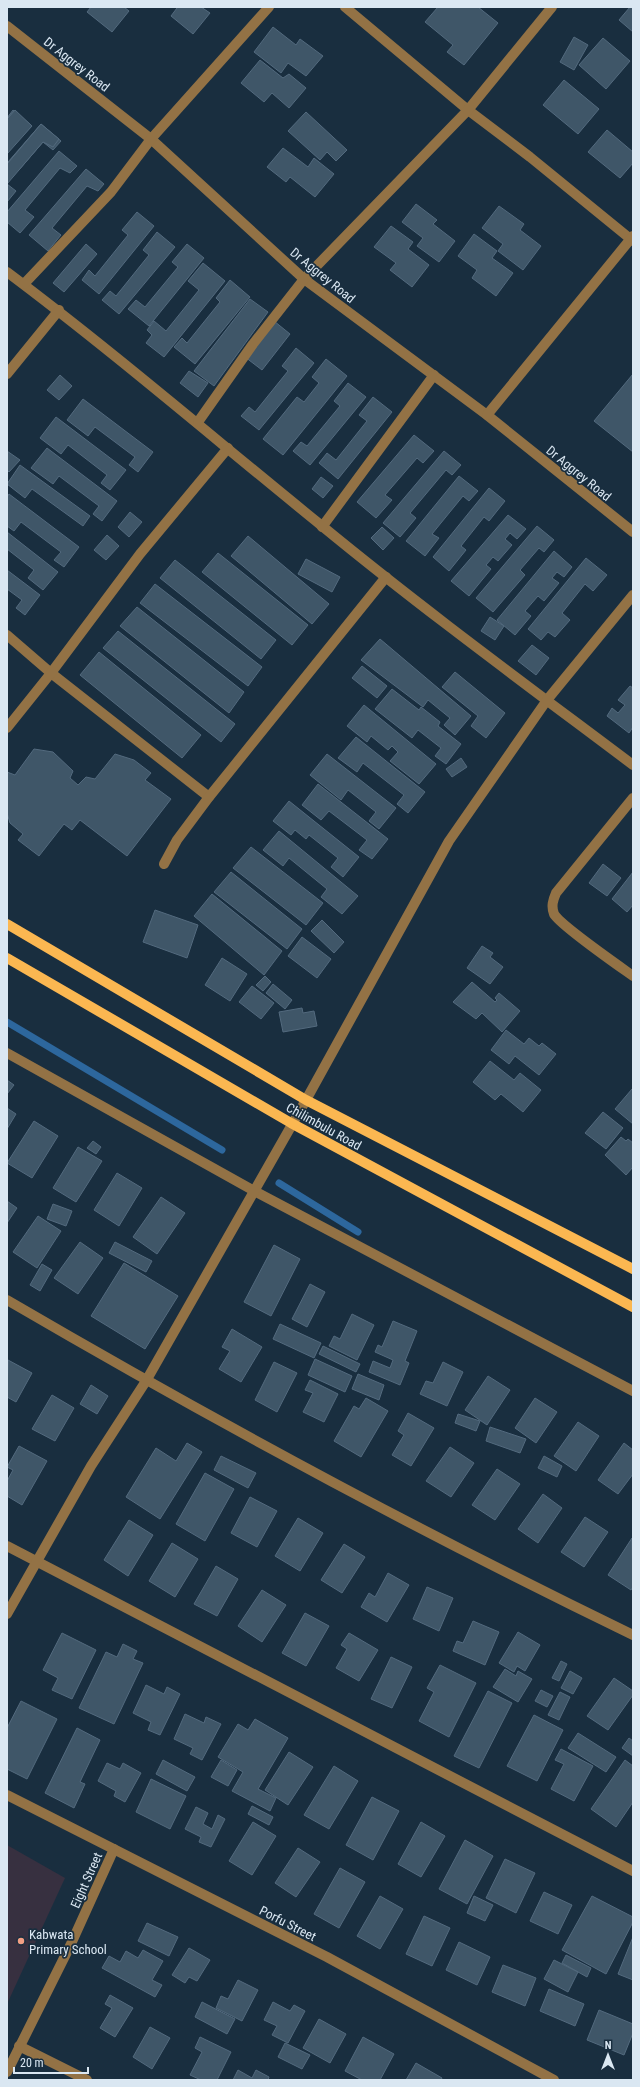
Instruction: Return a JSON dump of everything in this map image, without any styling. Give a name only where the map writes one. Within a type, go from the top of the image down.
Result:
[{"type":"main road","name":"Chilimbulu Road","points":[[7,924],[306,1100],[633,1269]]},
{"type":"main road","name":"Chilimbulu Road","points":[[7,958],[291,1123],[633,1307]]},
{"type":"street","points":[[24,284],[111,192],[151,139],[268,7]]},
{"type":"street","points":[[345,7],[383,37],[468,110],[632,238],[487,415]]},
{"type":"street","points":[[198,422],[253,344],[304,279],[468,110],[552,7]]},
{"type":"street","name":"Dr Aggrey Road","points":[[9,30],[151,139],[304,279],[487,415],[633,532]]},
{"type":"street","points":[[7,272],[58,310],[198,422],[322,526],[386,577],[633,765]]},
{"type":"street","points":[[7,374],[58,310]]},
{"type":"street","points":[[322,526],[434,375]]},
{"type":"street","points":[[7,728],[51,673],[140,554],[228,448]]},
{"type":"street","points":[[164,864],[177,840],[209,797],[386,577]]},
{"type":"street","points":[[7,1614],[91,1466],[146,1381],[201,1282],[256,1192],[291,1123],[306,1100],[449,841],[547,700],[633,596]]},
{"type":"street","points":[[7,635],[51,673],[209,797]]},
{"type":"street","points":[[633,798],[556,893],[552,904],[555,915],[567,927],[633,976]]},
{"type":"street","points":[[7,1052],[256,1192],[633,1391]]},
{"type":"street","points":[[7,1300],[146,1381],[497,1568],[633,1635]]},
{"type":"street","points":[[7,1546],[633,1871]]},
{"type":"street","name":"Porfu Street","points":[[7,1795],[327,1957],[554,2080]]},
{"type":"street","name":"Eight Street","points":[[7,2072],[71,1944],[114,1849]]},
{"type":"street","points":[[19,2046],[87,2080]]},
{"type":"shaded area","name":"Kabwata Primary School","points":[[7,1845],[65,1878],[7,2004]]},
{"type":"building","points":[[91,7],[124,7],[129,11],[112,32],[87,12]]},
{"type":"building","points":[[176,7],[201,7],[210,13],[193,34],[171,16],[177,8]]},
{"type":"building","points":[[438,7],[478,7],[498,23],[464,65],[447,52],[453,45],[425,22]]},
{"type":"building","points":[[630,7],[633,7],[633,32],[619,20]]},
{"type":"building","points":[[273,27],[296,45],[300,39],[323,56],[306,76],[288,63],[281,73],[254,52]]},
{"type":"building","points":[[574,37],[588,45],[574,70],[560,62]]},
{"type":"building","points":[[603,38],[630,61],[606,89],[579,65]]},
{"type":"building","points":[[260,60],[283,78],[289,74],[306,88],[289,108],[272,93],[264,102],[241,83]]},
{"type":"building","points":[[564,80],[599,109],[578,134],[543,105]]},
{"type":"building","points":[[13,110],[32,126],[25,133],[15,128],[7,137],[7,118]]},
{"type":"building","points":[[15,110],[32,126],[7,154],[7,119]]},
{"type":"building","points":[[306,112],[347,150],[336,161],[327,152],[320,160],[288,131]]},
{"type":"building","points":[[41,124],[61,141],[53,150],[43,142],[18,171],[8,162]]},
{"type":"building","points":[[41,124],[59,139],[53,147],[43,142],[7,184],[7,164]]},
{"type":"building","points":[[607,130],[633,152],[633,163],[620,178],[588,152]]},
{"type":"building","points":[[283,148],[308,167],[314,158],[334,174],[315,197],[290,177],[286,182],[267,167]]},
{"type":"building","points":[[59,151],[77,166],[70,173],[60,168],[25,210],[34,217],[20,233],[7,222],[7,212]]},
{"type":"building","points":[[86,169],[104,184],[98,191],[87,186],[52,228],[61,235],[48,251],[29,235]]},
{"type":"building","points":[[7,184],[16,191],[7,202]]},
{"type":"building","points":[[416,204],[437,220],[433,224],[455,241],[439,262],[417,246],[423,238],[402,222]]},
{"type":"building","points":[[499,206],[524,224],[520,230],[541,246],[523,270],[498,251],[503,244],[482,228]]},
{"type":"building","points":[[137,212],[154,226],[99,294],[82,280],[89,270],[95,276],[128,235],[122,230]]},
{"type":"building","points":[[391,226],[413,242],[408,249],[429,265],[412,287],[390,270],[396,263],[374,247]]},
{"type":"building","points":[[157,232],[175,247],[119,314],[102,300],[110,291],[116,296],[149,255],[143,250]]},
{"type":"building","points":[[474,234],[497,251],[492,258],[513,273],[496,296],[472,278],[477,270],[458,256]]},
{"type":"building","points":[[86,244],[97,254],[64,292],[53,283]]},
{"type":"building","points":[[187,244],[204,258],[149,326],[128,309],[136,300],[145,307],[178,267],[172,262]]},
{"type":"building","points":[[203,263],[225,281],[164,357],[146,343],[152,335],[147,330],[154,321],[166,331],[199,290],[188,281]]},
{"type":"building","points":[[230,280],[250,297],[195,364],[174,347],[182,338],[187,343],[220,302],[216,298]]},
{"type":"building","points":[[250,299],[268,312],[214,386],[194,371]]},
{"type":"building","points":[[274,321],[290,334],[262,370],[245,357]]},
{"type":"building","points":[[296,348],[314,363],[259,430],[241,416],[249,407],[255,412],[288,371],[282,366]]},
{"type":"building","points":[[326,359],[347,376],[283,455],[263,439],[297,397],[304,402],[319,383],[312,377]]},
{"type":"building","points":[[189,371],[208,383],[198,397],[180,383]]},
{"type":"building","points":[[633,374],[633,452],[594,421]]},
{"type":"building","points":[[60,375],[72,386],[59,400],[47,390]]},
{"type":"building","points":[[348,383],[366,397],[310,465],[293,451],[301,442],[307,446],[340,406],[334,401]]},
{"type":"building","points":[[373,397],[392,412],[338,479],[319,463],[327,453],[336,460],[367,421],[359,415]]},
{"type":"building","points":[[83,399],[153,452],[138,472],[129,465],[135,457],[95,427],[88,436],[67,420]]},
{"type":"building","points":[[56,417],[126,470],[110,490],[101,483],[107,475],[68,445],[61,454],[40,438]]},
{"type":"building","points":[[414,435],[434,451],[423,463],[417,458],[385,495],[392,500],[376,518],[357,502]]},
{"type":"building","points":[[47,448],[117,501],[102,521],[93,514],[99,506],[59,476],[53,484],[31,468]]},
{"type":"building","points":[[7,451],[20,460],[9,472],[7,470]]},
{"type":"building","points":[[444,451],[461,465],[452,475],[446,470],[410,513],[416,518],[400,537],[383,523]]},
{"type":"building","points":[[20,465],[90,516],[83,526],[32,489],[25,498],[7,484]]},
{"type":"building","points":[[459,476],[478,491],[469,501],[463,496],[432,534],[439,538],[425,556],[406,541]]},
{"type":"building","points":[[321,477],[333,486],[323,498],[312,489]]},
{"type":"building","points":[[489,488],[505,501],[489,521],[484,517],[461,546],[466,550],[449,571],[433,557]]},
{"type":"building","points":[[9,494],[79,547],[64,567],[54,560],[61,552],[21,522],[14,531],[7,526],[7,497]]},
{"type":"building","points":[[130,512],[142,522],[129,537],[118,527]]},
{"type":"building","points":[[508,515],[526,529],[517,539],[510,533],[505,539],[512,545],[498,561],[493,557],[486,565],[491,569],[469,596],[451,581]]},
{"type":"building","points":[[537,526],[554,540],[544,552],[539,548],[520,570],[525,575],[493,612],[476,598]]},
{"type":"building","points":[[382,527],[394,538],[383,550],[371,538]]},
{"type":"building","points":[[7,532],[58,572],[43,590],[28,578],[34,570],[7,549]]},
{"type":"building","points":[[107,535],[119,546],[106,560],[94,550]]},
{"type":"building","points":[[248,536],[329,604],[312,624],[231,556]]},
{"type":"building","points":[[554,551],[572,567],[564,577],[557,572],[552,578],[559,583],[544,601],[538,596],[525,611],[531,616],[515,635],[497,620]]},
{"type":"building","points":[[218,553],[308,625],[292,645],[202,572]]},
{"type":"building","points":[[586,558],[607,575],[593,591],[585,584],[562,613],[570,620],[555,637],[548,632],[541,640],[528,629]]},
{"type":"building","points":[[306,559],[340,577],[332,592],[298,574]]},
{"type":"building","points":[[175,560],[276,640],[261,659],[160,578]]},
{"type":"building","points":[[7,570],[40,595],[25,615],[16,608],[22,600],[7,589]]},
{"type":"building","points":[[155,584],[262,667],[248,686],[140,603]]},
{"type":"building","points":[[137,607],[244,692],[229,713],[120,626]]},
{"type":"building","points":[[490,617],[504,626],[495,640],[481,631]]},
{"type":"building","points":[[118,631],[235,724],[221,742],[103,648]]},
{"type":"building","points":[[380,639],[471,716],[455,735],[444,725],[450,718],[428,700],[423,707],[361,660]]},
{"type":"building","points":[[532,645],[549,658],[536,675],[518,661]]},
{"type":"building","points":[[99,652],[201,735],[182,758],[80,675]]},
{"type":"building","points":[[362,666],[387,686],[377,698],[352,678]]},
{"type":"building","points":[[455,672],[505,713],[486,738],[471,726],[478,716],[442,687]]},
{"type":"building","points":[[630,686],[633,688],[633,727],[629,733],[607,716],[612,708],[618,713],[625,705],[618,700]]},
{"type":"building","points":[[392,689],[419,710],[421,707],[440,722],[438,726],[461,744],[446,764],[435,756],[441,748],[418,730],[412,738],[375,709]]},
{"type":"building","points":[[364,705],[436,764],[419,784],[390,761],[398,752],[392,746],[388,750],[371,736],[367,742],[347,726]]},
{"type":"building","points":[[356,737],[425,792],[408,813],[397,804],[404,795],[363,763],[357,772],[338,758]]},
{"type":"building","points":[[34,749],[53,752],[73,771],[70,778],[78,785],[86,777],[95,779],[115,754],[134,760],[151,773],[145,780],[171,799],[127,856],[80,820],[72,830],[64,824],[39,856],[18,840],[23,834],[10,823],[7,813],[7,772],[15,775]]},
{"type":"building","points":[[327,754],[396,808],[379,829],[369,821],[376,812],[348,790],[341,800],[310,775]]},
{"type":"building","points":[[461,758],[467,767],[452,777],[446,769]]},
{"type":"building","points":[[318,784],[388,839],[372,859],[359,850],[367,840],[329,811],[321,820],[302,805]]},
{"type":"building","points":[[289,801],[359,857],[343,877],[331,867],[338,858],[309,835],[306,839],[295,830],[291,835],[273,821]]},
{"type":"building","points":[[279,831],[358,896],[342,914],[321,897],[327,889],[289,858],[283,866],[263,850]]},
{"type":"building","points":[[251,847],[323,903],[306,925],[233,868]]},
{"type":"building","points":[[603,864],[621,878],[607,896],[589,883]]},
{"type":"building","points":[[231,872],[302,929],[287,949],[214,892]]},
{"type":"building","points":[[633,872],[633,905],[627,912],[612,899]]},
{"type":"building","points":[[212,894],[282,951],[264,975],[194,916]]},
{"type":"building","points":[[155,910],[198,925],[187,958],[143,942]]},
{"type":"building","points":[[322,920],[344,942],[334,953],[311,931]]},
{"type":"building","points":[[302,937],[331,959],[317,978],[288,956]]},
{"type":"building","points":[[482,946],[493,953],[490,957],[503,967],[490,984],[467,968]]},
{"type":"building","points":[[222,958],[247,974],[230,1001],[205,985]]},
{"type":"building","points":[[265,976],[271,982],[263,991],[256,985]]},
{"type":"building","points":[[472,982],[495,1002],[497,1000],[495,998],[499,993],[520,1011],[502,1032],[482,1013],[476,1019],[453,1002]]},
{"type":"building","points":[[273,984],[292,1000],[285,1009],[266,993]]},
{"type":"building","points":[[252,986],[274,1003],[261,1019],[239,1002]]},
{"type":"building","points":[[302,1008],[303,1013],[314,1011],[317,1026],[283,1032],[279,1012]]},
{"type":"building","points":[[506,1030],[524,1044],[529,1038],[539,1046],[542,1043],[556,1054],[539,1075],[515,1056],[509,1064],[491,1050]]},
{"type":"building","points":[[490,1061],[514,1080],[520,1073],[541,1090],[523,1112],[501,1094],[495,1100],[473,1082]]},
{"type":"building","points":[[7,1080],[14,1085],[7,1094]]},
{"type":"building","points":[[633,1089],[633,1124],[615,1109]]},
{"type":"building","points":[[7,1108],[16,1114],[7,1129]]},
{"type":"building","points":[[603,1112],[623,1128],[606,1149],[585,1133]]},
{"type":"building","points":[[34,1121],[58,1136],[32,1178],[7,1163]]},
{"type":"building","points":[[621,1137],[626,1141],[628,1139],[633,1143],[633,1167],[626,1175],[605,1155]]},
{"type":"building","points":[[93,1141],[101,1147],[96,1154],[87,1148]]},
{"type":"building","points":[[78,1147],[102,1161],[76,1202],[53,1188]]},
{"type":"building","points":[[117,1173],[142,1188],[119,1226],[94,1210]]},
{"type":"building","points":[[161,1197],[185,1213],[157,1254],[133,1237]]},
{"type":"building","points":[[7,1201],[17,1208],[7,1223]]},
{"type":"building","points":[[53,1204],[72,1211],[66,1226],[47,1219]]},
{"type":"building","points":[[38,1216],[61,1231],[37,1268],[13,1252]]},
{"type":"building","points":[[80,1242],[103,1258],[78,1294],[54,1278]]},
{"type":"building","points":[[115,1242],[152,1261],[146,1272],[109,1253]]},
{"type":"building","points":[[274,1245],[300,1259],[271,1316],[244,1302]]},
{"type":"building","points":[[124,1263],[178,1296],[145,1349],[91,1316]]},
{"type":"building","points":[[42,1264],[52,1270],[40,1291],[30,1285]]},
{"type":"building","points":[[310,1284],[325,1292],[307,1327],[292,1319]]},
{"type":"building","points":[[352,1314],[374,1325],[357,1360],[329,1346],[334,1336],[340,1339]]},
{"type":"building","points":[[393,1321],[417,1331],[405,1361],[409,1363],[400,1385],[369,1372],[373,1361],[390,1368],[393,1360],[375,1352],[378,1345],[382,1347]]},
{"type":"building","points":[[280,1324],[321,1343],[314,1358],[273,1339]]},
{"type":"building","points":[[232,1329],[262,1347],[241,1382],[219,1369],[230,1351],[222,1347]]},
{"type":"building","points":[[323,1346],[360,1364],[356,1372],[319,1354]]},
{"type":"building","points":[[315,1359],[352,1376],[345,1392],[308,1375]]},
{"type":"building","points":[[8,1360],[32,1373],[16,1402],[7,1397]]},
{"type":"building","points":[[274,1362],[297,1373],[277,1412],[255,1400]]},
{"type":"building","points":[[443,1362],[463,1372],[447,1406],[420,1394],[426,1381],[433,1383]]},
{"type":"building","points":[[358,1374],[384,1385],[379,1400],[352,1389]]},
{"type":"building","points":[[488,1376],[510,1390],[487,1425],[465,1410]]},
{"type":"building","points":[[310,1380],[338,1394],[324,1422],[303,1412],[313,1393],[305,1390]]},
{"type":"building","points":[[91,1385],[108,1396],[97,1414],[80,1404]]},
{"type":"building","points":[[52,1395],[74,1408],[55,1441],[32,1429]]},
{"type":"building","points":[[366,1398],[388,1411],[361,1457],[334,1441],[354,1406],[359,1409]]},
{"type":"building","points":[[535,1398],[557,1412],[536,1443],[515,1428]]},
{"type":"building","points":[[408,1413],[434,1428],[411,1466],[392,1455],[404,1435],[398,1431]]},
{"type":"building","points":[[458,1414],[480,1421],[476,1431],[455,1423]]},
{"type":"building","points":[[578,1422],[599,1436],[576,1471],[554,1456]]},
{"type":"building","points":[[490,1427],[526,1439],[520,1453],[486,1441]]},
{"type":"building","points":[[187,1443],[202,1452],[160,1519],[126,1497],[156,1448],[176,1461]]},
{"type":"building","points":[[624,1443],[633,1450],[633,1474],[618,1494],[598,1480]]},
{"type":"building","points":[[19,1446],[47,1461],[22,1505],[7,1496],[7,1481],[13,1470],[7,1467]]},
{"type":"building","points":[[450,1447],[474,1463],[451,1497],[426,1481]]},
{"type":"building","points":[[221,1456],[256,1473],[248,1488],[214,1470]]},
{"type":"building","points":[[544,1456],[562,1466],[557,1477],[538,1468]]},
{"type":"building","points":[[497,1469],[520,1484],[495,1520],[472,1505]]},
{"type":"building","points":[[205,1473],[234,1489],[205,1541],[176,1524]]},
{"type":"building","points":[[543,1494],[562,1508],[538,1543],[518,1529]]},
{"type":"building","points":[[250,1497],[277,1511],[257,1547],[231,1533]]},
{"type":"building","points":[[585,1517],[608,1532],[584,1567],[561,1552]]},
{"type":"building","points":[[298,1518],[323,1533],[300,1571],[275,1556]]},
{"type":"building","points":[[129,1520],[153,1535],[128,1576],[104,1560]]},
{"type":"building","points":[[632,1538],[633,1587],[631,1590],[608,1575]]},
{"type":"building","points":[[172,1543],[198,1559],[175,1597],[149,1581]]},
{"type":"building","points":[[344,1544],[365,1557],[342,1593],[321,1580]]},
{"type":"building","points":[[216,1566],[238,1579],[217,1616],[194,1604]]},
{"type":"building","points":[[388,1573],[409,1585],[387,1622],[361,1607],[369,1593],[375,1597]]},
{"type":"building","points":[[427,1587],[453,1598],[439,1631],[413,1619]]},
{"type":"building","points":[[262,1590],[286,1605],[262,1642],[238,1626]]},
{"type":"building","points":[[305,1613],[329,1626],[306,1666],[282,1653]]},
{"type":"building","points":[[473,1621],[499,1632],[485,1665],[453,1651],[457,1641],[463,1643]]},
{"type":"building","points":[[518,1632],[540,1645],[525,1671],[517,1666],[514,1672],[499,1663]]},
{"type":"building","points":[[62,1633],[96,1650],[72,1699],[52,1690],[58,1678],[43,1670]]},
{"type":"building","points":[[349,1633],[378,1650],[359,1681],[336,1668],[347,1649],[341,1645]]},
{"type":"building","points":[[123,1644],[137,1651],[133,1659],[143,1663],[114,1724],[79,1708],[106,1652],[117,1657]]},
{"type":"building","points":[[391,1657],[412,1667],[392,1708],[371,1699]]},
{"type":"building","points":[[561,1661],[567,1664],[559,1681],[552,1678]]},
{"type":"building","points":[[440,1665],[476,1683],[449,1737],[419,1721],[434,1692],[427,1688]]},
{"type":"building","points":[[505,1669],[516,1676],[518,1671],[532,1679],[518,1702],[493,1687]]},
{"type":"building","points":[[570,1671],[582,1678],[573,1694],[561,1688]]},
{"type":"building","points":[[614,1678],[633,1691],[633,1695],[608,1730],[587,1716]]},
{"type":"building","points":[[146,1685],[164,1694],[167,1687],[180,1694],[160,1735],[148,1730],[151,1722],[133,1713]]},
{"type":"building","points":[[541,1690],[553,1696],[547,1707],[535,1701]]},
{"type":"building","points":[[488,1691],[512,1703],[479,1768],[454,1756]]},
{"type":"building","points":[[560,1692],[570,1697],[559,1720],[548,1715]]},
{"type":"building","points":[[21,1701],[57,1719],[27,1779],[7,1769],[7,1728]]},
{"type":"building","points":[[185,1714],[204,1723],[206,1717],[221,1724],[202,1760],[190,1754],[193,1748],[174,1739]]},
{"type":"building","points":[[534,1715],[563,1730],[537,1781],[507,1766]]},
{"type":"building","points":[[255,1719],[288,1738],[258,1789],[276,1798],[270,1811],[232,1791],[243,1772],[218,1757],[238,1724],[248,1730]]},
{"type":"building","points":[[77,1728],[100,1740],[80,1782],[85,1784],[74,1808],[45,1793]]},
{"type":"building","points":[[578,1733],[616,1757],[606,1772],[568,1748]]},
{"type":"building","points":[[629,1738],[633,1741],[633,1756],[622,1748]]},
{"type":"building","points":[[561,1749],[593,1766],[574,1801],[551,1789],[564,1764],[555,1760]]},
{"type":"building","points":[[289,1752],[313,1767],[288,1805],[265,1790]]},
{"type":"building","points":[[163,1760],[195,1777],[187,1791],[156,1774]]},
{"type":"building","points":[[221,1760],[237,1770],[228,1786],[211,1777]]},
{"type":"building","points":[[625,1760],[633,1766],[633,1802],[616,1827],[591,1809]]},
{"type":"building","points":[[107,1763],[120,1769],[123,1763],[141,1773],[125,1802],[114,1796],[116,1791],[98,1781]]},
{"type":"building","points":[[334,1766],[358,1781],[329,1829],[304,1815]]},
{"type":"building","points":[[151,1779],[186,1796],[170,1829],[136,1812]]},
{"type":"building","points":[[372,1797],[399,1811],[373,1860],[346,1845]]},
{"type":"building","points":[[252,1806],[273,1817],[269,1825],[248,1814]]},
{"type":"building","points":[[196,1807],[208,1813],[203,1824],[212,1829],[218,1815],[225,1819],[211,1847],[199,1842],[201,1837],[185,1829]]},
{"type":"building","points":[[253,1822],[276,1836],[252,1875],[229,1861]]},
{"type":"building","points":[[421,1822],[445,1836],[421,1877],[398,1864]]},
{"type":"building","points":[[465,1840],[493,1856],[467,1904],[439,1889]]},
{"type":"building","points":[[298,1848],[320,1862],[296,1897],[275,1883]]},
{"type":"building","points":[[505,1859],[535,1873],[516,1913],[486,1898]]},
{"type":"building","points":[[340,1868],[365,1882],[339,1928],[314,1914]]},
{"type":"building","points":[[544,1892],[572,1905],[558,1934],[530,1921]]},
{"type":"building","points":[[380,1896],[403,1909],[380,1949],[357,1936]]},
{"type":"building","points":[[474,1896],[493,1905],[485,1921],[467,1913]]},
{"type":"building","points":[[592,1896],[633,1917],[633,1922],[606,1974],[562,1950]]},
{"type":"building","points":[[424,1916],[450,1928],[432,1966],[406,1954]]},
{"type":"building","points":[[147,1923],[178,1937],[169,1956],[138,1941]]},
{"type":"building","points":[[633,1937],[633,1980],[618,1974]]},
{"type":"building","points":[[459,1942],[490,1957],[477,1985],[446,1970]]},
{"type":"building","points":[[189,1948],[210,1960],[197,1981],[189,1977],[185,1983],[172,1975]]},
{"type":"building","points":[[143,1950],[163,1961],[152,1980],[162,1985],[155,1997],[102,1968],[109,1956],[120,1962],[126,1951],[138,1958]]},
{"type":"building","points":[[566,1955],[591,1968],[587,1977],[562,1963]]},
{"type":"building","points":[[554,1960],[578,1972],[568,1992],[544,1979]]},
{"type":"building","points":[[503,1965],[536,1978],[525,2006],[492,1992]]},
{"type":"building","points":[[238,1980],[258,1990],[242,2021],[216,2008],[221,1996],[228,1999]]},
{"type":"building","points":[[549,1989],[584,2004],[575,2026],[540,2011]]},
{"type":"building","points":[[110,1995],[133,2008],[115,2037],[100,2028],[112,2008],[105,2004]]},
{"type":"building","points":[[202,2002],[235,2019],[227,2034],[195,2017]]},
{"type":"building","points":[[273,2002],[290,2011],[294,2005],[305,2011],[288,2043],[272,2035],[277,2026],[264,2020]]},
{"type":"building","points":[[599,2010],[633,2024],[633,2033],[624,2055],[587,2040]]},
{"type":"building","points":[[319,2019],[346,2034],[330,2063],[303,2048]]},
{"type":"building","points":[[150,2027],[170,2038],[152,2069],[133,2057]]},
{"type":"building","points":[[200,2037],[231,2052],[217,2080],[201,2080],[190,2075],[202,2052],[195,2048]]},
{"type":"building","points":[[363,2037],[394,2054],[380,2080],[362,2080],[345,2071]]},
{"type":"building","points":[[285,2043],[310,2055],[302,2069],[278,2057]]},
{"type":"building","points":[[416,2063],[442,2078],[441,2080],[406,2080]]},
{"type":"building","points":[[238,2070],[252,2078],[256,2070],[269,2077],[268,2080],[233,2080]]},
{"type":"waterway","points":[[7,1022],[222,1150]]},
{"type":"waterway","points":[[279,1183],[358,1232]]},
{"type":"place","name":"Kabwata Primary School","points":[[21,1941]]}]
